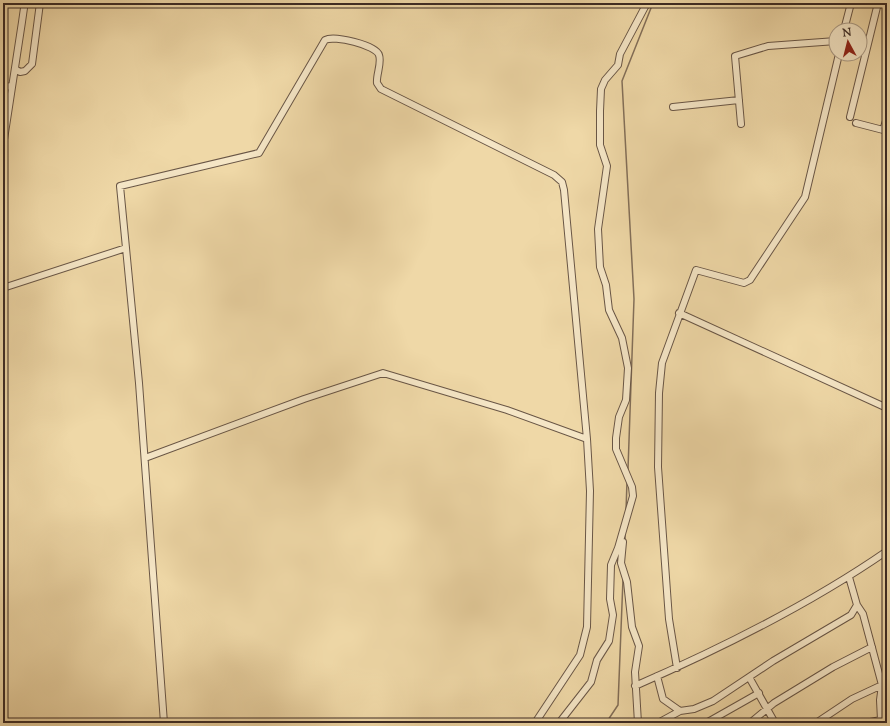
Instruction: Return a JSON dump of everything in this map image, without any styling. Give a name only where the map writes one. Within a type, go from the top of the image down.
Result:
[{"type":"street","points":[[3,146],[24,8],[23,3]]},
{"type":"street","points":[[15,69],[20,72],[25,71],[32,64],[40,3]]},
{"type":"street","points":[[559,723],[591,682],[597,660],[609,641],[613,615],[610,599],[612,565],[623,533],[632,496],[632,487],[616,449],[619,417],[626,400],[628,368],[622,338],[609,310],[606,285],[600,267],[598,229],[607,166],[600,145],[600,111],[602,89],[605,80],[618,65],[620,54],[647,3]]},
{"type":"street","points":[[846,22],[851,3]]},
{"type":"street","points":[[850,117],[878,3]]},
{"type":"street","points":[[164,723],[144,458],[120,186],[259,153],[325,40],[336,38],[370,47],[379,54],[380,59],[376,83],[381,89],[554,175],[562,182],[564,190],[587,439],[590,491],[587,627],[580,655],[535,723]]},
{"type":"street","points":[[741,124],[735,56],[768,46],[828,42]]},
{"type":"street","points":[[677,668],[669,618],[658,467],[659,393],[662,363],[679,313],[696,270],[744,283],[750,280],[805,197],[837,62]]},
{"type":"street","points":[[3,87],[12,86]]},
{"type":"street","points":[[673,107],[739,100]]},
{"type":"street","points":[[856,123],[885,131],[887,118]]},
{"type":"street","points":[[3,288],[126,248]]},
{"type":"street","points":[[679,313],[887,408]]},
{"type":"street","points":[[144,458],[296,402],[383,373],[507,410],[587,439]]},
{"type":"street","points":[[623,533],[620,563],[627,582],[632,627],[638,646],[635,672],[638,723]]},
{"type":"street","points":[[635,686],[677,668],[789,612],[849,577],[887,551]]},
{"type":"street","points":[[849,577],[857,605],[863,614],[882,685],[880,700],[883,721],[866,723]]},
{"type":"street","points":[[658,723],[680,711],[694,709],[713,701],[748,677],[851,614],[857,605]]},
{"type":"street","points":[[750,723],[768,708],[833,667],[872,647]]},
{"type":"street","points":[[658,676],[663,699],[680,711]]},
{"type":"street","points":[[748,677],[768,708],[775,723]]},
{"type":"street","points":[[816,723],[852,699],[882,685]]},
{"type":"street","points":[[706,723],[759,693]]},
{"type":"waterway","points":[[628,469],[634,299],[622,81],[653,3]]},
{"type":"waterway","points":[[626,511],[627,481]]},
{"type":"waterway","points":[[625,533],[625,541]]},
{"type":"waterway","points":[[606,723],[618,705],[623,579]]}]
